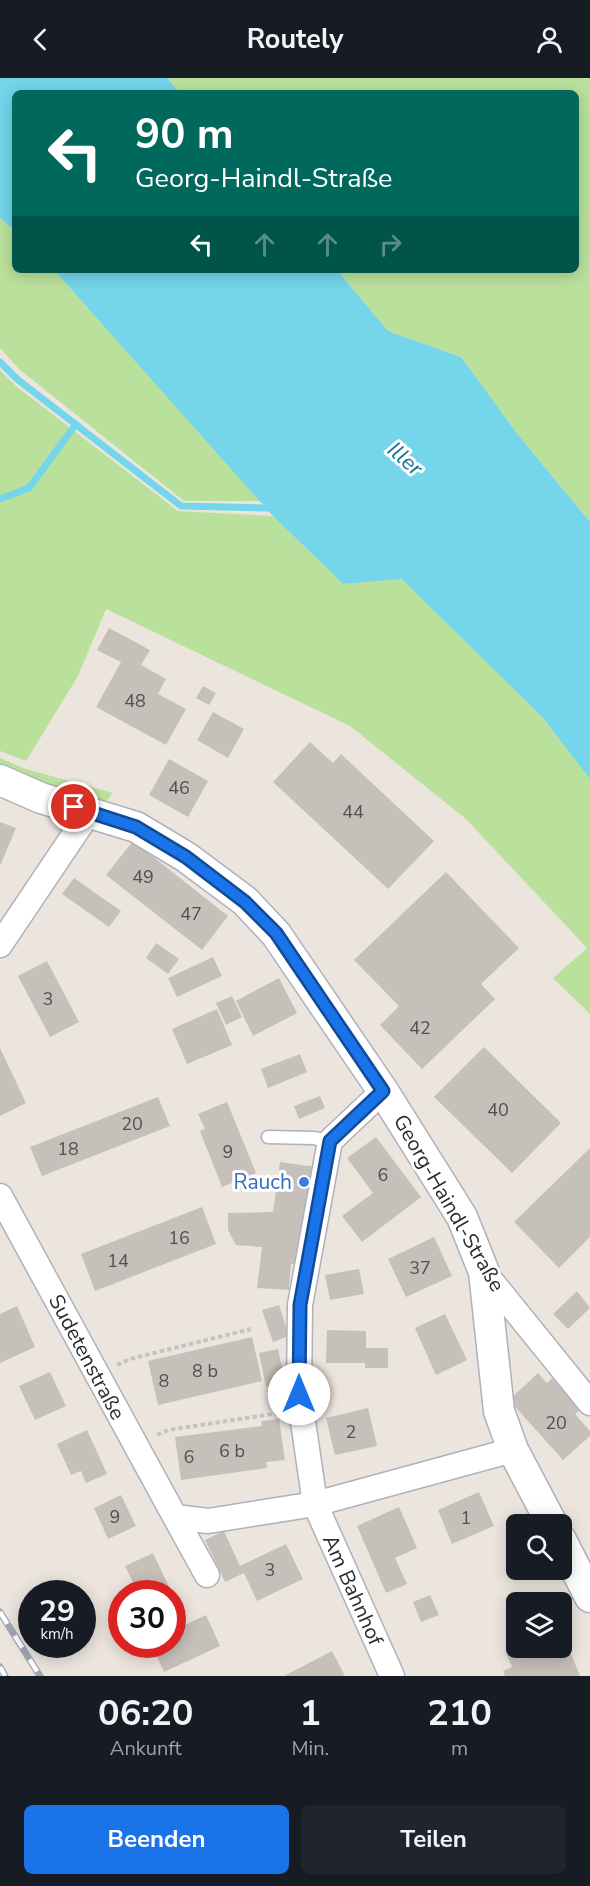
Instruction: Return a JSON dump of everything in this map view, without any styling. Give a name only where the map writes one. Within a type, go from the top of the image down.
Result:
[{"type":"street","name":"Georg-Haindl-Straße","points":[[0,780],[41,798],[90,811],[136,827],[186,857],[245,902],[276,933],[383,1091],[462,1217],[484,1272],[590,1403]]},
{"type":"street","points":[[0,945],[90,811]]},
{"type":"street","points":[[330,1141],[383,1091]]},
{"type":"street","name":"Am Bahnhof","points":[[330,1141],[300,1305],[301,1409],[315,1504],[392,1676]]},
{"type":"street","name":"Sudetenstraße","points":[[0,1196],[207,1575]]},
{"type":"street","points":[[484,1272],[500,1411],[513,1450],[547,1514]]},
{"type":"street","points":[[175,1517],[208,1521],[315,1504],[513,1450]]},
{"type":"street","points":[[572,1562],[590,1597]]},
{"type":"lane","points":[[268,1137],[313,1138],[330,1141]]},
{"type":"path","points":[[98,1374],[130,1359],[251,1329]]},
{"type":"path","points":[[134,1444],[168,1430],[301,1409]]},
{"type":"green space","points":[[167,78],[590,78],[590,522],[519,436],[461,357],[388,331],[340,273],[579,273],[579,90],[177,90]]},
{"type":"green space","points":[[0,218],[12,228],[12,273],[57,273],[261,501],[184,501],[19,369],[0,348]]},
{"type":"green space","points":[[0,370],[16,386],[178,511],[273,516],[343,584],[402,578],[543,718],[590,779],[590,1014],[553,978],[587,948],[466,819],[350,726],[106,609],[78,676],[26,761],[0,751]]},
{"type":"green space","points":[[0,758],[26,769],[113,793],[105,803],[0,770]]},
{"type":"water","points":[[0,78],[167,78],[177,90],[12,90],[12,228],[0,218]]},
{"type":"water","name":"Iller","points":[[57,273],[340,273],[388,331],[461,357],[519,436],[590,522],[590,779],[543,718],[402,579],[343,584],[273,516]]},
{"type":"building","points":[[109,628],[150,650],[141,665],[166,679],[158,694],[186,709],[166,745],[96,707],[121,662],[97,650]]},
{"type":"building","points":[[203,686],[216,693],[209,705],[196,698]]},
{"type":"building","points":[[213,712],[244,729],[228,758],[197,740]]},
{"type":"building","points":[[310,742],[333,763],[341,754],[434,841],[388,889],[273,782]]},
{"type":"building","points":[[169,759],[208,781],[188,817],[149,795]]},
{"type":"building","points":[[0,822],[16,828],[0,866]]},
{"type":"building","points":[[133,841],[228,916],[202,950],[106,875]]},
{"type":"building","points":[[446,872],[519,948],[481,984],[495,999],[422,1069],[380,1025],[399,1006],[354,960]]},
{"type":"building","points":[[74,878],[121,911],[109,927],[62,894]]},
{"type":"building","points":[[156,943],[179,959],[168,974],[146,958]]},
{"type":"building","points":[[213,957],[222,976],[177,997],[168,978]]},
{"type":"building","points":[[47,961],[79,1022],[50,1037],[18,976]]},
{"type":"building","points":[[279,978],[297,1013],[253,1036],[236,1001]]},
{"type":"building","points":[[232,996],[242,1017],[226,1025],[216,1003]]},
{"type":"building","points":[[217,1009],[232,1045],[187,1064],[172,1029]]},
{"type":"building","points":[[484,1047],[561,1123],[512,1173],[434,1097]]},
{"type":"building","points":[[0,1048],[26,1103],[0,1116]]},
{"type":"building","points":[[300,1054],[307,1072],[268,1088],[261,1069]]},
{"type":"building","points":[[320,1096],[325,1108],[299,1119],[294,1106]]},
{"type":"building","points":[[158,1097],[170,1126],[42,1176],[30,1147]]},
{"type":"building","points":[[227,1102],[256,1173],[222,1187],[200,1131],[205,1129],[198,1114]]},
{"type":"building","points":[[376,1137],[421,1197],[362,1242],[342,1216],[373,1193],[347,1158]]},
{"type":"building","points":[[590,1148],[590,1237],[559,1268],[514,1222]]},
{"type":"building","points":[[280,1162],[316,1167],[301,1265],[291,1264],[289,1290],[257,1288],[262,1247],[236,1245],[228,1230],[228,1213],[273,1212]]},
{"type":"building","points":[[202,1207],[216,1244],[95,1291],[81,1254]]},
{"type":"building","points":[[434,1237],[452,1276],[406,1297],[388,1259]]},
{"type":"building","points":[[359,1269],[364,1294],[330,1300],[325,1275]]},
{"type":"building","points":[[577,1291],[590,1308],[568,1329],[553,1314]]},
{"type":"building","points":[[279,1305],[289,1336],[273,1342],[262,1310]]},
{"type":"building","points":[[17,1306],[35,1347],[0,1363],[0,1314]]},
{"type":"building","points":[[445,1314],[467,1360],[436,1375],[415,1328]]},
{"type":"building","points":[[327,1330],[366,1331],[366,1348],[388,1348],[388,1368],[365,1368],[365,1363],[326,1363]]},
{"type":"building","points":[[252,1337],[262,1381],[158,1405],[148,1361]]},
{"type":"building","points":[[278,1349],[285,1382],[266,1387],[259,1353]]},
{"type":"building","points":[[50,1372],[66,1406],[35,1420],[19,1386]]},
{"type":"building","points":[[538,1373],[547,1383],[552,1378],[580,1410],[575,1414],[590,1431],[590,1436],[563,1460],[509,1400]]},
{"type":"building","points":[[368,1408],[377,1446],[335,1455],[326,1418]]},
{"type":"building","points":[[279,1419],[285,1460],[266,1462],[267,1468],[181,1480],[175,1437],[262,1426],[261,1421]]},
{"type":"building","points":[[87,1430],[107,1474],[86,1483],[81,1471],[71,1475],[57,1444]]},
{"type":"building","points":[[479,1492],[494,1526],[452,1544],[438,1510]]},
{"type":"building","points":[[121,1495],[136,1526],[108,1539],[94,1508]]},
{"type":"building","points":[[399,1507],[417,1548],[395,1558],[407,1584],[386,1593],[357,1526]]},
{"type":"building","points":[[224,1531],[240,1566],[286,1544],[303,1579],[257,1601],[244,1573],[225,1582],[205,1540]]},
{"type":"building","points":[[153,1553],[166,1580],[132,1580],[125,1566]]},
{"type":"building","points":[[430,1595],[439,1615],[421,1622],[413,1602]]},
{"type":"building","points":[[206,1615],[220,1646],[164,1672],[158,1658],[186,1658],[186,1624]]},
{"type":"building","points":[[332,1651],[345,1676],[284,1676]]},
{"type":"building","points":[[572,1656],[580,1676],[505,1676],[503,1671],[512,1667],[508,1658]]},
{"type":"waterway","points":[[0,362],[17,379],[181,506],[267,508],[274,505]]},
{"type":"waterway","points":[[0,499],[29,488],[76,424]]},
{"type":"railway","points":[[0,1612],[40,1676]]},
{"type":"railway","points":[[0,1667],[5,1676]]},
{"type":"place","name":"Rauch","points":[[304,1182]]},
{"type":"route","points":[[74,807],[136,827],[186,857],[245,902],[276,933],[383,1091],[330,1141],[300,1305],[299,1394]]}]
